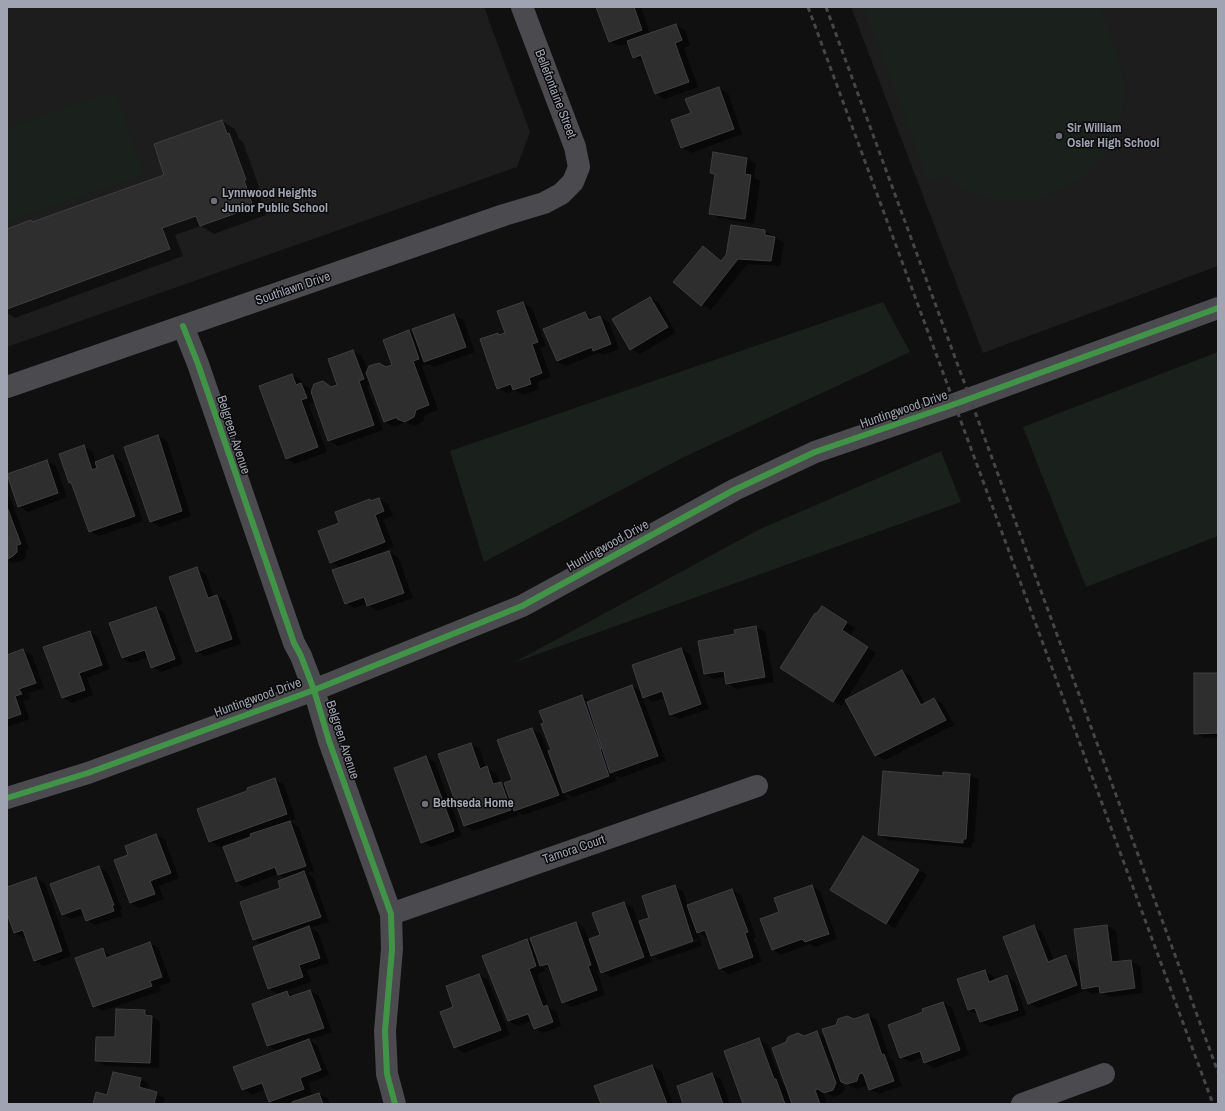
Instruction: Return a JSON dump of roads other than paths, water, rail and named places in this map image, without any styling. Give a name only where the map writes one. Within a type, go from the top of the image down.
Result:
[{"type":"street","name":"Bellefontaine Street","points":[[522,7],[575,147],[579,167],[573,182]]},
{"type":"street","name":"Southlawn Drive","points":[[7,387],[504,215],[544,203],[561,194],[573,182]]},
{"type":"street","name":"Huntingwood Drive","points":[[7,798],[88,773],[314,690],[522,606],[734,490],[815,452],[955,404],[1218,308]]},
{"type":"street","name":"Belgreen Avenue","points":[[183,326],[198,364],[294,643],[301,656],[314,690],[329,741],[391,914],[392,949],[385,1031],[387,1074],[395,1104]]},
{"type":"street","name":"Tamora Court","points":[[391,914],[757,786]]},
{"type":"street","points":[[1022,1104],[1104,1074]]},
{"type":"railway","points":[[808,7],[1213,1104]]},
{"type":"railway","points":[[826,7],[1218,1072]]},
{"type":"place","name":"Sir William Osler High School","points":[[1059,136]]},
{"type":"place","name":"Lynnwood Heights Junior Public School","points":[[214,201]]},
{"type":"place","name":"Bethseda Home","points":[[425,804]]}]
